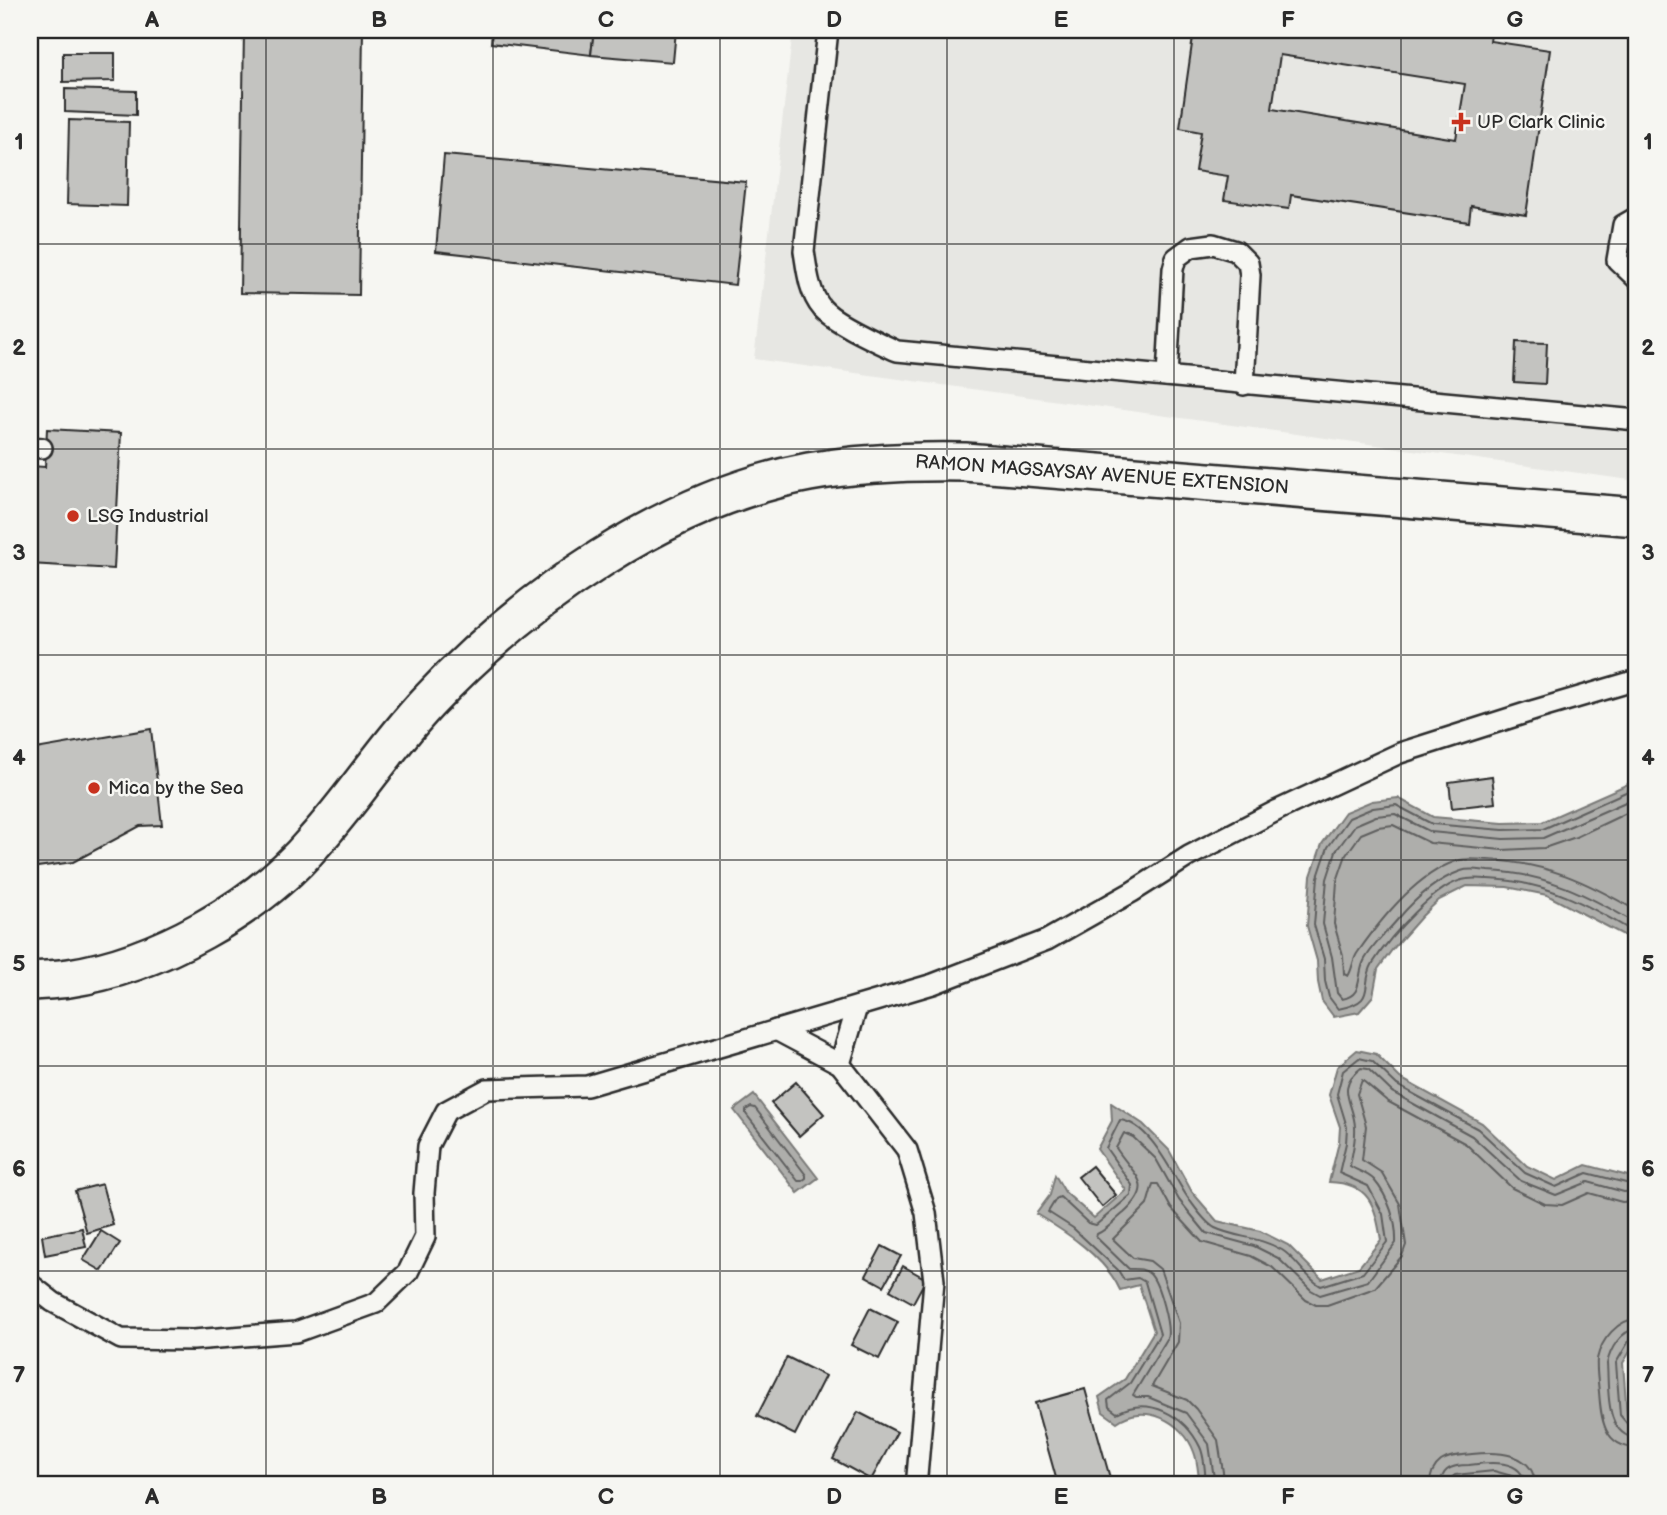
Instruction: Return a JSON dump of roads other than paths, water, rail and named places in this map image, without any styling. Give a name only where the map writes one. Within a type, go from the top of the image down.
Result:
[{"type":"street","name":"RAMON MAGSAYSAY AVENUE EXTENSION","points":[[30,981],[69,978],[124,965],[179,943],[269,887],[313,844],[425,705],[498,634],[586,568],[634,539],[745,489],[806,473],[856,465],[908,461],[965,462],[1637,517]]},
{"type":"lane","points":[[828,30],[804,251],[809,282],[822,309],[858,332],[897,351],[1637,420]]},
{"type":"lane","points":[[1637,216],[1623,225],[1617,260],[1637,279]]},
{"type":"lane","points":[[1167,376],[1173,269],[1176,258],[1191,247],[1213,244],[1236,251],[1248,262],[1250,275],[1244,385]]},
{"type":"lane","points":[[30,1284],[53,1302],[121,1339],[193,1340],[296,1332],[376,1303],[408,1272],[425,1237],[424,1193],[428,1146],[446,1111],[487,1089],[587,1086],[933,984],[1047,940],[1189,856],[1278,810],[1400,753],[1637,680]]},
{"type":"lane","points":[[840,1064],[858,1007]]},
{"type":"lane","points":[[776,1030],[840,1064],[907,1150],[926,1213],[934,1281],[918,1485]]},
{"type":"water","points":[[1637,780],[1637,942],[1547,895],[1507,887],[1467,886],[1439,900],[1392,950],[1378,969],[1373,996],[1359,1012],[1334,1017],[1322,1001],[1317,961],[1307,926],[1311,876],[1322,844],[1345,812],[1372,801],[1398,798],[1433,817],[1503,823],[1542,822]]},
{"type":"water","points":[[1357,1050],[1376,1054],[1400,1078],[1482,1123],[1527,1166],[1556,1180],[1586,1165],[1628,1176],[1637,1175],[1637,1340],[1623,1363],[1627,1415],[1637,1425],[1637,1485],[1519,1485],[1494,1477],[1457,1482],[1453,1485],[1200,1485],[1194,1452],[1189,1441],[1172,1424],[1162,1418],[1139,1414],[1117,1422],[1103,1412],[1099,1397],[1125,1379],[1154,1331],[1139,1285],[1120,1290],[1095,1256],[1072,1237],[1036,1214],[1050,1195],[1055,1175],[1065,1192],[1094,1218],[1126,1190],[1097,1149],[1112,1121],[1111,1103],[1143,1124],[1169,1150],[1192,1192],[1217,1221],[1260,1231],[1288,1245],[1322,1279],[1359,1267],[1381,1240],[1376,1216],[1368,1198],[1361,1191],[1353,1186],[1329,1182],[1340,1127],[1329,1095],[1337,1067]]},
{"type":"water","points":[[754,1095],[818,1178],[798,1193],[734,1110]]},
{"type":"place","name":"UP Clark Clinic","points":[[1461,122]]},
{"type":"place","name":"LSG Industrial","points":[[73,516]]},
{"type":"place","name":"Mica by the Sea","points":[[94,788]]}]
